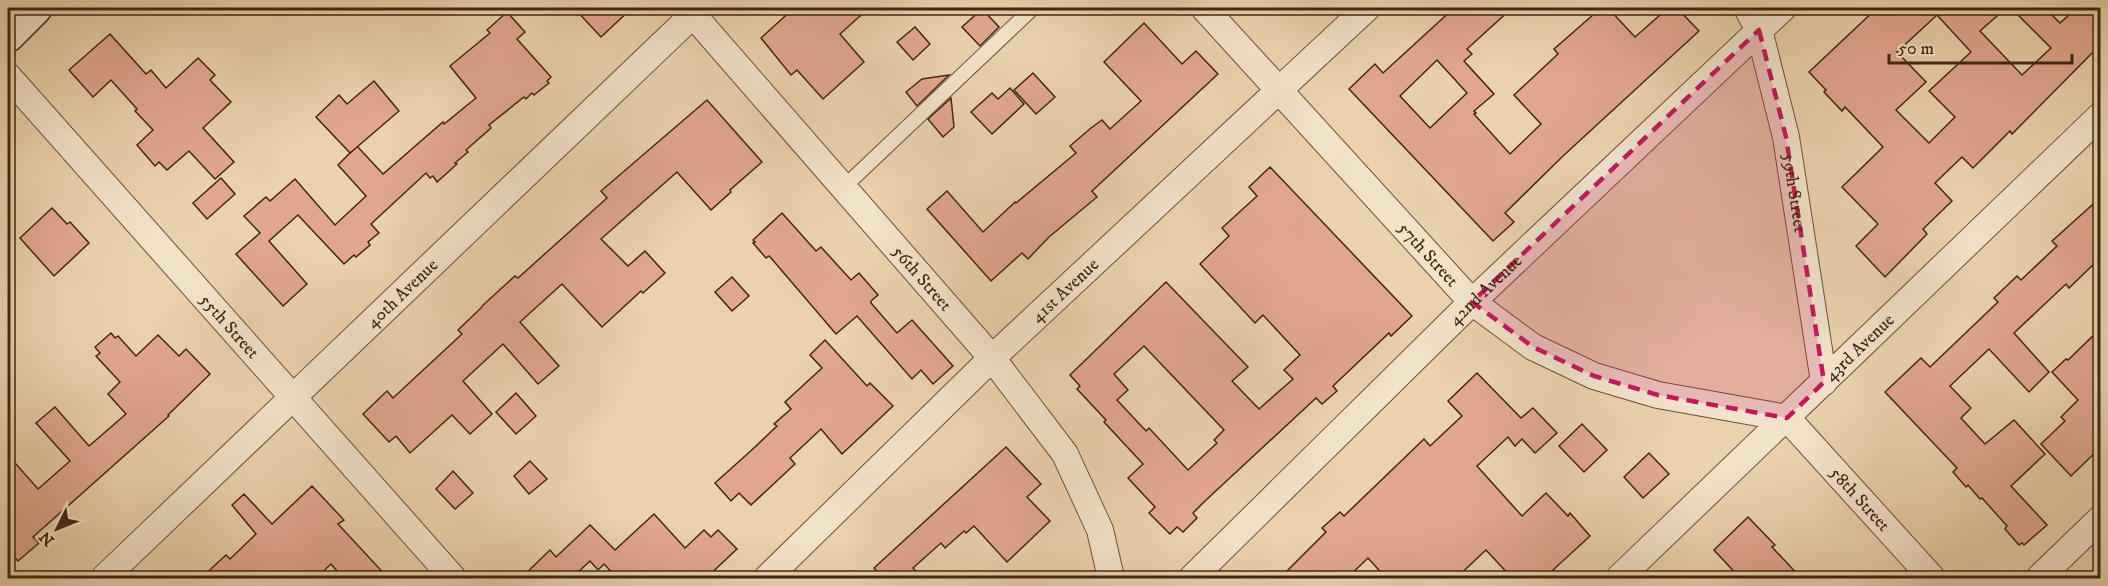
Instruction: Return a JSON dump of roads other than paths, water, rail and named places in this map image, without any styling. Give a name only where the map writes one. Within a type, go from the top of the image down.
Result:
[{"type":"main road","points":[[8,35],[35,8]]},
{"type":"street","name":"57th Street","points":[[1204,8],[1472,302],[1533,347],[1594,376],[1658,395],[1787,418]]},
{"type":"street","name":"41st Avenue","points":[[767,579],[992,358],[1366,8]]},
{"type":"street","name":"59th Street","points":[[1747,8],[1759,30],[1786,137],[1824,382]]},
{"type":"street","name":"42nd Avenue","points":[[1192,579],[1472,302],[1782,8]]},
{"type":"street","name":"56th Street","points":[[693,10],[992,358],[1065,454],[1100,530],[1111,579]]},
{"type":"street","name":"40th Avenue","points":[[104,579],[294,398],[693,10]]},
{"type":"street","name":"55th Street","points":[[8,76],[453,579]]},
{"type":"street","name":"43rd Avenue","points":[[1619,579],[2100,116]]},
{"type":"street","name":"58th Street","points":[[1787,418],[1932,579]]},
{"type":"street","points":[[2039,579],[2100,519]]},
{"type":"lane","points":[[844,187],[1033,8]]}]
